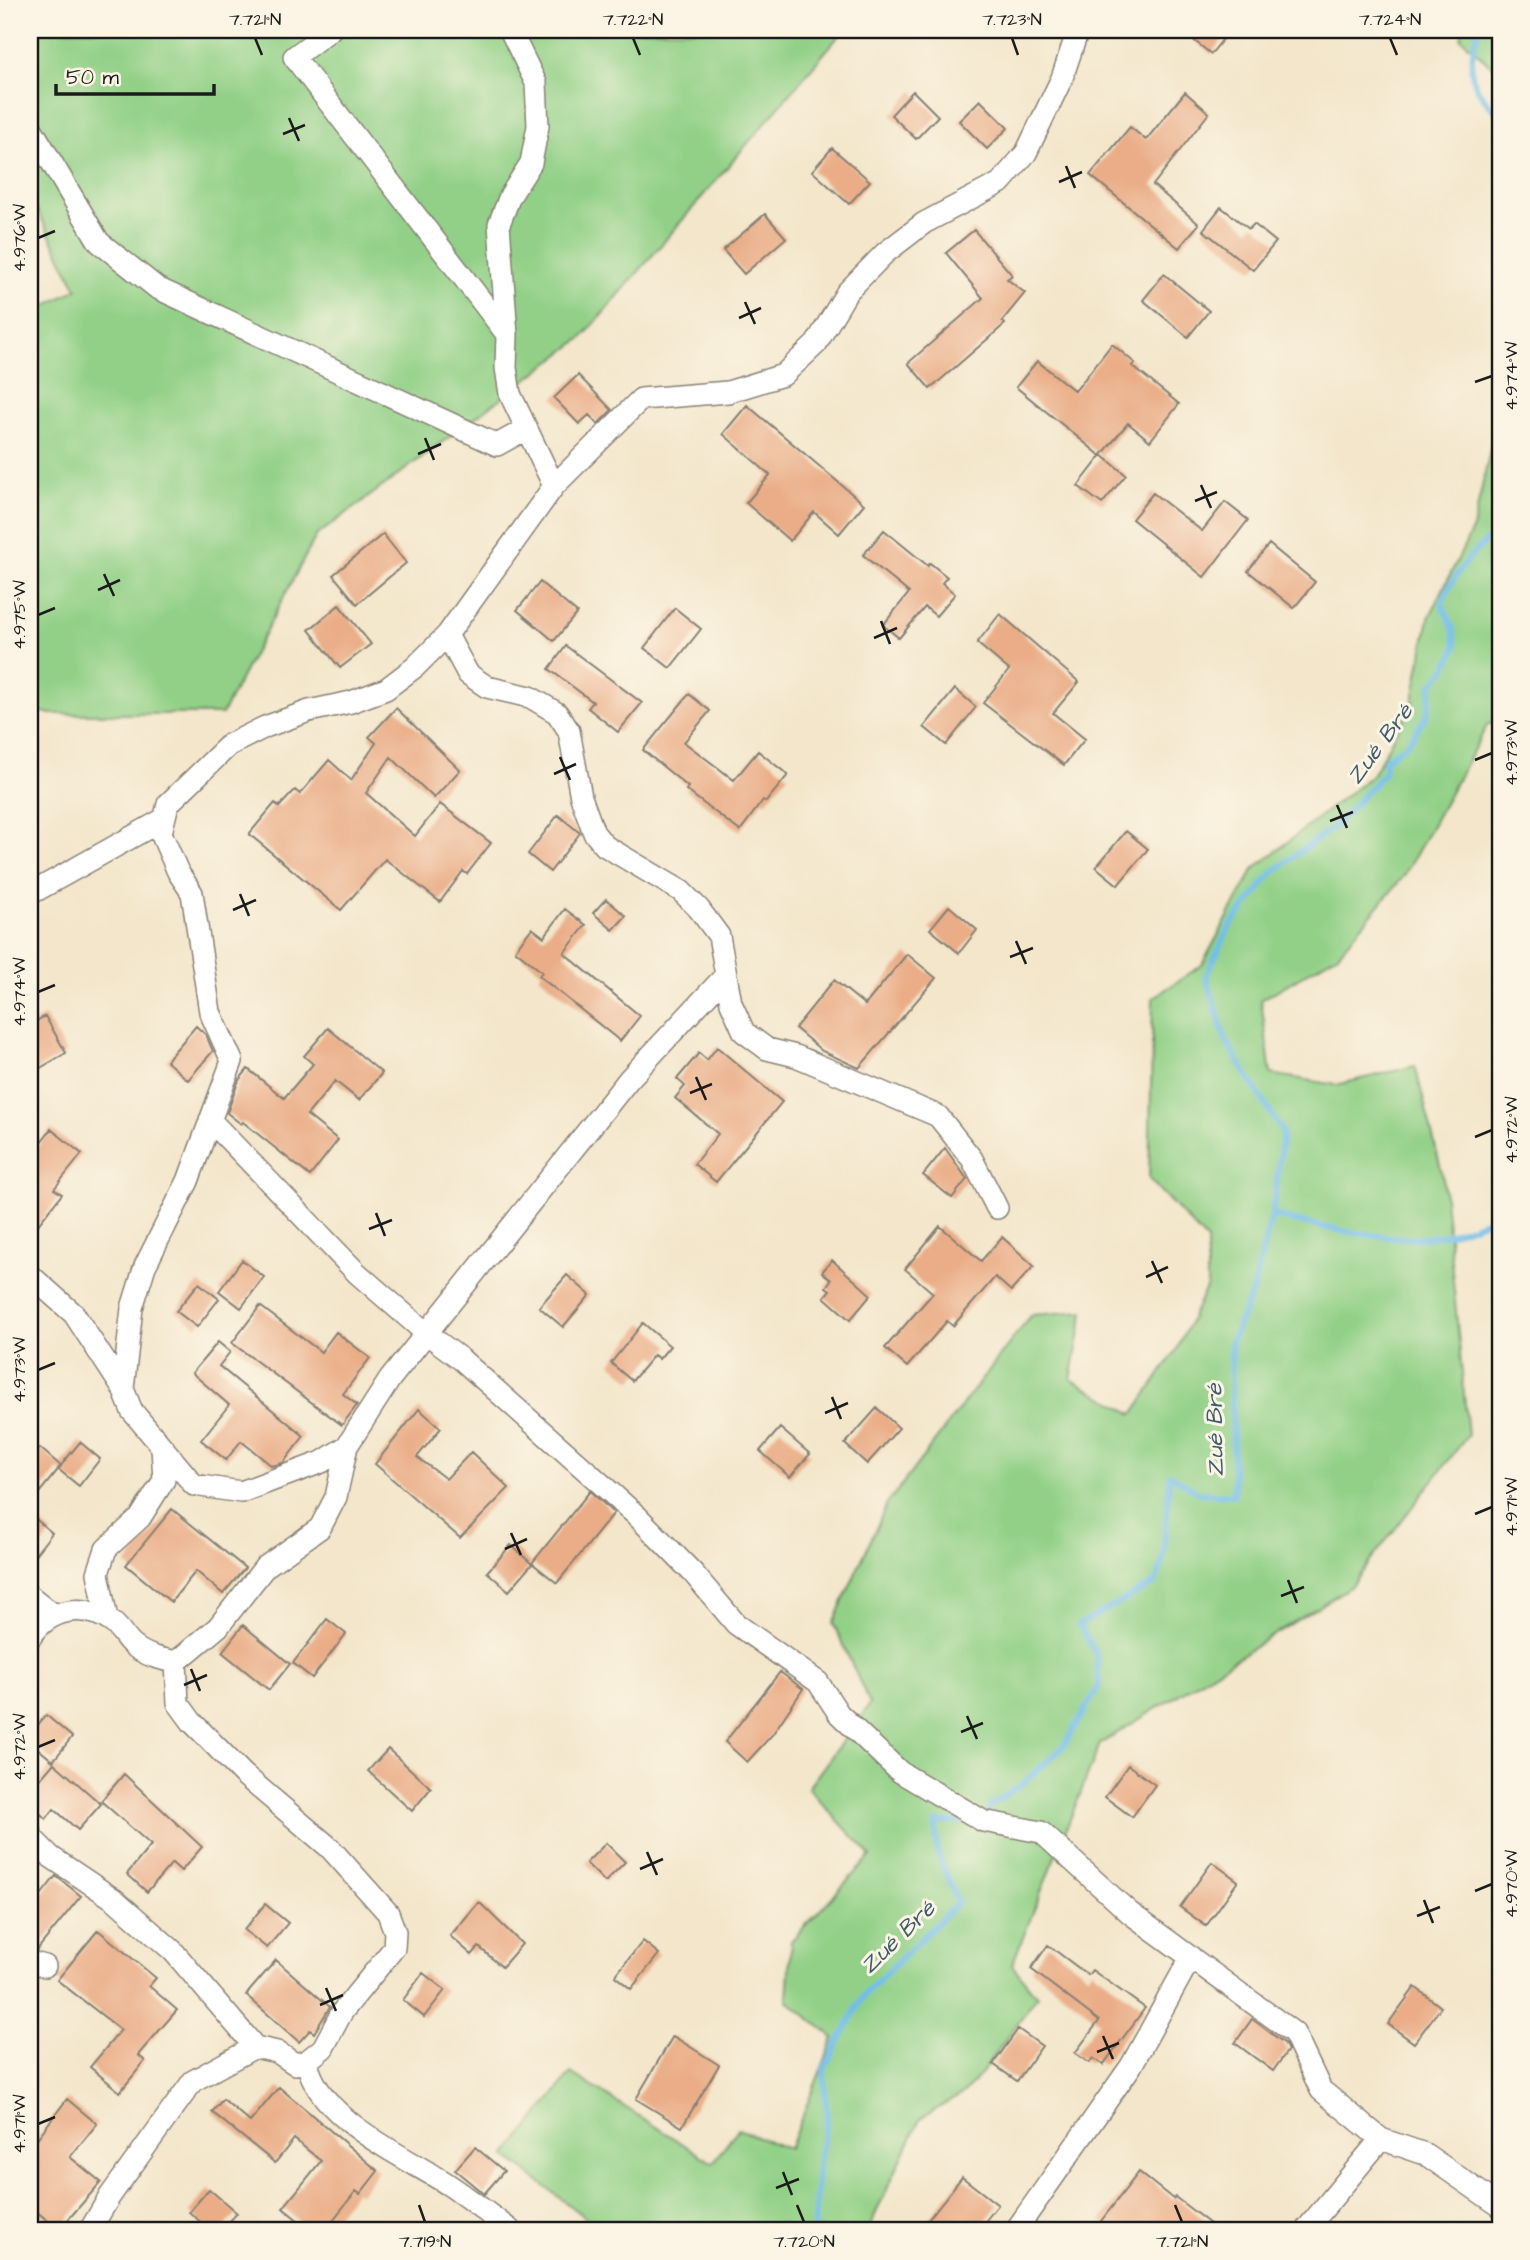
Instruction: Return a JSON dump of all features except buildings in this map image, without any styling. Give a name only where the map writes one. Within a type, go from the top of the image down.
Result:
[{"type":"street","points":[[330,30],[294,57],[508,334]]},
{"type":"street","points":[[510,30],[536,83],[538,126],[531,163],[510,196],[499,224],[508,334],[506,368],[510,394],[554,486]]},
{"type":"street","points":[[123,1389],[132,1308],[145,1266],[188,1181],[232,1061],[210,1012],[192,893],[178,872],[160,833],[168,804],[229,745],[298,715],[351,702],[386,689],[415,667],[447,635],[554,486],[641,400],[728,392],[783,375],[816,344],[847,292],[885,253],[924,223],[1000,183],[1026,153],[1062,78],[1078,30]]},
{"type":"street","points":[[30,126],[99,242],[156,288],[497,445],[526,429]]},
{"type":"street","points":[[447,635],[468,674],[486,687],[530,697],[557,713],[569,731],[581,797],[593,833],[604,846],[681,891],[699,909],[719,936],[730,1003],[744,1032],[767,1049],[796,1056],[938,1116],[972,1159],[997,1208]]},
{"type":"street","points":[[30,894],[164,819]]},
{"type":"street","points":[[30,1638],[36,1628],[54,1615],[72,1609],[94,1611],[107,1619],[134,1646],[158,1659],[176,1662],[218,1627],[265,1567],[320,1528],[336,1497],[347,1446],[390,1379],[629,1079],[725,976]]},
{"type":"street","points":[[210,1120],[358,1273],[426,1333],[462,1360],[636,1515],[693,1573],[736,1624],[818,1682],[839,1714],[900,1773],[982,1821],[1041,1832],[1130,1913],[1294,2033],[1321,2090],[1381,2139],[1425,2154],[1500,2206]]},
{"type":"street","points":[[30,1275],[74,1314],[123,1389],[132,1411],[194,1485],[241,1492],[322,1462],[347,1446]]},
{"type":"street","points":[[107,1619],[98,1573],[106,1549],[140,1518],[163,1480],[162,1447]]},
{"type":"street","points":[[30,1595],[54,1615]]},
{"type":"street","points":[[30,1831],[32,1838],[51,1857],[115,1900],[173,1951],[255,2047],[277,2052],[295,2064],[307,2061],[323,2048],[342,2012],[394,1948],[395,1933],[388,1913],[330,1848],[243,1774],[191,1722],[178,1703],[176,1662]]},
{"type":"street","points":[[1016,2230],[1131,2066],[1191,1957]]},
{"type":"street","points":[[90,2230],[110,2196],[193,2081],[255,2047]]},
{"type":"street","points":[[307,2061],[309,2075],[327,2100],[347,2119],[378,2144],[460,2192],[510,2230]]},
{"type":"street","points":[[1306,2230],[1381,2139]]},
{"type":"green space","points":[[30,30],[844,30],[582,338],[316,536],[222,714],[50,714],[30,708],[30,314],[77,289],[30,196]]},
{"type":"green space","points":[[1463,30],[1500,30],[1500,74],[1461,38]]},
{"type":"green space","points":[[1500,405],[1500,722],[1488,724],[1404,876],[1338,954],[1261,1000],[1271,1074],[1336,1085],[1415,1066],[1443,1177],[1468,1435],[1351,1586],[1100,1744],[1012,1965],[1037,1996],[981,2074],[964,2093],[920,2119],[868,2230],[601,2230],[506,2156],[571,2073],[713,2163],[738,2129],[789,2149],[834,2038],[787,2000],[791,1941],[871,1856],[808,1788],[870,1704],[833,1623],[887,1504],[1031,1315],[1084,1311],[1071,1379],[1133,1414],[1176,1351],[1207,1286],[1207,1241],[1149,1179],[1153,998],[1202,965],[1254,869],[1372,775],[1412,705],[1429,618],[1473,528]]},
{"type":"waterway","name":"Zué Bré","points":[[1479,30],[1472,56],[1473,77],[1482,96],[1500,116]]},
{"type":"waterway","name":"Zué Bré","points":[[985,1817],[991,1805],[1021,1785],[1063,1747],[1099,1686],[1096,1653],[1079,1625],[1155,1583],[1163,1561],[1170,1474],[1199,1493],[1234,1495],[1231,1342],[1253,1290],[1272,1215],[1283,1133],[1226,1041],[1206,976],[1230,926],[1272,873],[1336,825],[1385,772],[1385,760],[1408,743],[1427,715],[1432,684],[1445,670],[1456,648],[1453,628],[1442,604],[1465,563],[1500,531]]},
{"type":"waterway","points":[[1272,1215],[1344,1231],[1417,1238],[1449,1234],[1500,1215]]},
{"type":"waterway","name":"Zué Bré","points":[[814,2230],[818,2168],[827,2120],[824,2069],[864,1995],[958,1903],[937,1852],[936,1823],[969,1821]]}]
